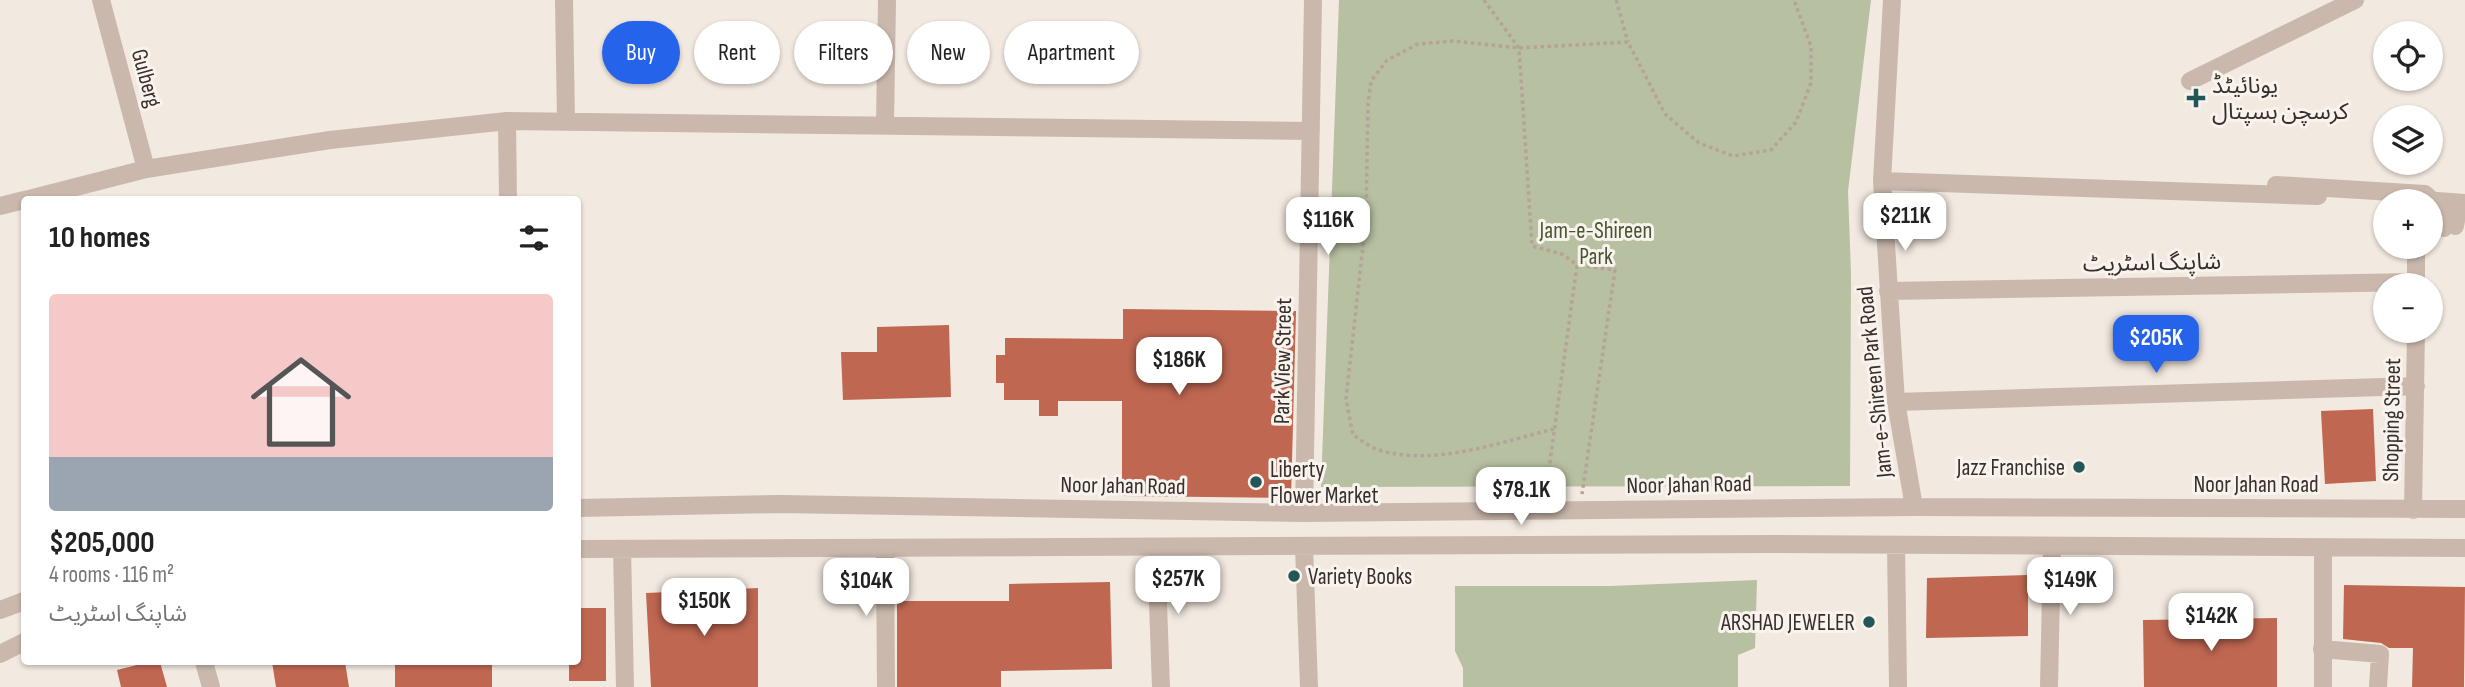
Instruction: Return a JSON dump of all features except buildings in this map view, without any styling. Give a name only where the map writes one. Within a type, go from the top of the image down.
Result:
[{"type":"street","name":"Gulberg","points":[[101,0],[146,169]]},
{"type":"street","points":[[564,0],[566,120]]},
{"type":"street","points":[[885,124],[887,0]]},
{"type":"street","name":"Park View Street","points":[[1304,513],[1313,0]]},
{"type":"street","name":"Jam-e-Shireen Park Road","points":[[1892,0],[1882,181],[1896,402],[1914,507]]},
{"type":"street","points":[[2190,81],[2355,0]]},
{"type":"street","points":[[507,121],[508,196]]},
{"type":"street","points":[[41,196],[146,169],[330,139],[507,121],[1311,131]]},
{"type":"street","points":[[1882,181],[2373,198]]},
{"type":"street","points":[[2236,193],[2276,186],[2425,194],[2442,211],[2449,227],[2465,204]]},
{"type":"street","points":[[0,206],[21,201]]},
{"type":"street","points":[[2443,202],[2465,204]]},
{"type":"street","name":"شاپنگ اسٹریٹ","points":[[1888,291],[2373,285]]},
{"type":"street","name":"Shopping Street","points":[[2413,509],[2416,343]]},
{"type":"street","points":[[1896,402],[2416,386]]},
{"type":"street","name":"Noor Jahan Road","points":[[581,508],[781,504],[1304,513],[1914,507],[2465,509]]},
{"type":"street","points":[[1895,545],[1898,687]]},
{"type":"street","points":[[581,550],[1895,545],[2465,548]]},
{"type":"street","points":[[1304,546],[1309,687]]},
{"type":"street","points":[[2049,687],[2052,546]]},
{"type":"street","points":[[1156,547],[1161,687]]},
{"type":"street","points":[[2323,547],[2323,687]]},
{"type":"street","points":[[622,549],[625,687]]},
{"type":"street","points":[[885,549],[886,687]]},
{"type":"street","points":[[0,610],[21,602]]},
{"type":"street","points":[[0,654],[21,644]]},
{"type":"street","points":[[2322,649],[2380,654],[2378,687]]},
{"type":"street","points":[[205,665],[211,687]]},
{"type":"path","points":[[1484,0],[1519,48],[1532,246],[1562,254],[1577,265],[1615,270],[1580,510]]},
{"type":"path","points":[[1616,0],[1628,42],[1665,114],[1699,143],[1733,156],[1771,150],[1796,122],[1811,83],[1811,46],[1794,0]]},
{"type":"path","points":[[1554,429],[1446,454],[1407,454],[1375,449],[1353,435],[1346,399],[1366,219],[1371,81],[1387,60],[1418,44],[1454,41],[1519,48],[1628,42]]},
{"type":"path","points":[[1543,510],[1577,265]]},
{"type":"green space","name":"Jam-e-Shireen Park","points":[[1339,0],[1871,0],[1848,191],[1851,273],[1850,486],[1321,487]]},
{"type":"green space","points":[[1757,580],[1755,648],[1738,655],[1738,687],[1463,687],[1463,668],[1455,651],[1455,586],[1610,586]]},
{"type":"place","name":"یونائیٹڈ کرسچن ہسپتال","points":[[2196,98]]},
{"type":"place","name":"Jazz Franchise","points":[[2079,467]]},
{"type":"place","name":"Liberty Flower Market","points":[[1256,482]]},
{"type":"place","name":"Variety Books","points":[[1294,576]]},
{"type":"place","name":"ARSHAD JEWELER","points":[[1869,622]]}]
